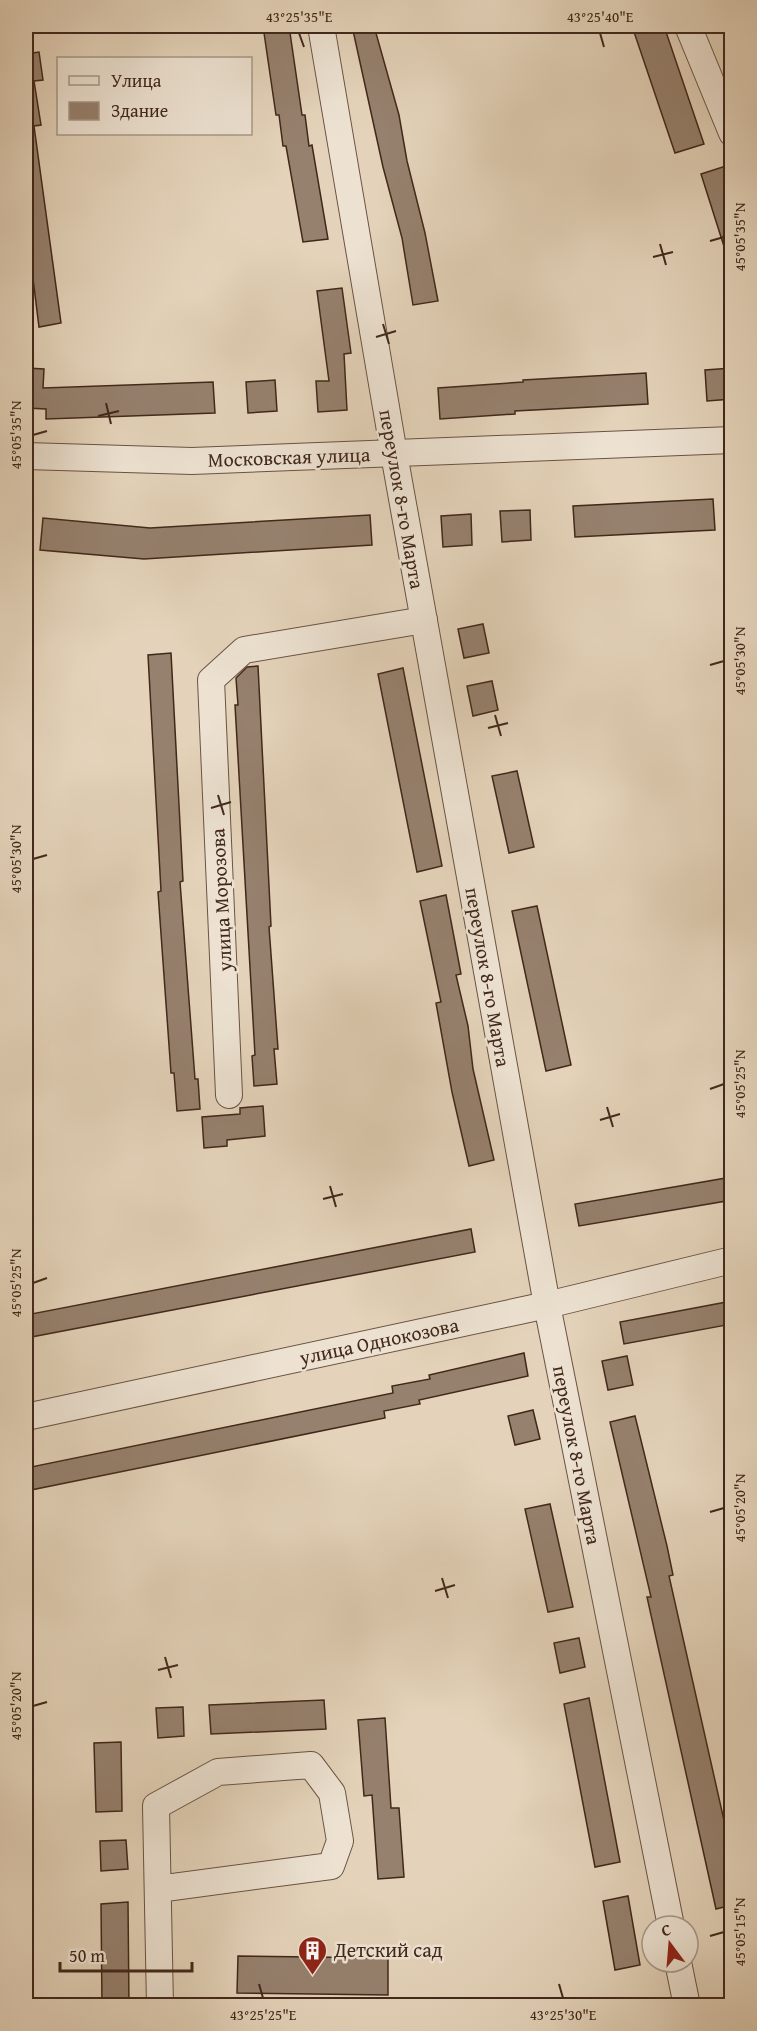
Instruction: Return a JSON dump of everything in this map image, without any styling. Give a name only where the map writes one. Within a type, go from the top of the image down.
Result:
[{"type":"street","name":"переулок 8-го Марта","points":[[321,26],[394,454],[547,1305],[669,1914]]},
{"type":"street","points":[[688,26],[732,133]]},
{"type":"street","name":"Московская улица","points":[[26,456],[192,461],[732,440]]},
{"type":"street","name":"улица Морозова","points":[[229,1095],[211,680],[244,650],[424,620]]},
{"type":"street","name":"улица Однокозова","points":[[26,1417],[547,1305],[732,1260]]},
{"type":"street","points":[[158,1889],[332,1866],[340,1841],[332,1793],[311,1765],[218,1772],[156,1806],[160,2006]]},
{"type":"street","points":[[680,1974],[687,2006]]},
{"type":"building","points":[[263,26],[289,26],[302,115],[305,115],[309,146],[312,145],[328,239],[303,242],[286,146],[283,146],[279,115],[276,115]]},
{"type":"building","points":[[352,26],[374,26],[399,115],[438,301],[413,305],[402,238],[383,167]]},
{"type":"building","points":[[632,26],[664,26],[704,144],[675,153]]},
{"type":"building","points":[[39,52],[43,80],[34,81],[41,125],[34,126],[61,323],[39,327],[26,222],[26,54]]},
{"type":"building","points":[[732,164],[732,259],[728,259],[701,174]]},
{"type":"building","points":[[342,288],[351,353],[344,354],[347,410],[318,412],[316,381],[329,381],[317,291]]},
{"type":"building","points":[[26,368],[44,369],[43,388],[213,382],[215,413],[46,419],[46,409],[26,408]]},
{"type":"building","points":[[732,368],[732,399],[707,401],[705,370]]},
{"type":"building","points":[[646,373],[648,404],[515,411],[515,414],[440,419],[438,388],[523,382],[523,380]]},
{"type":"building","points":[[275,380],[277,411],[248,413],[246,382]]},
{"type":"building","points":[[713,499],[715,530],[575,537],[573,506]]},
{"type":"building","points":[[530,510],[531,540],[502,542],[500,511]]},
{"type":"building","points":[[471,514],[472,545],[443,547],[441,516]]},
{"type":"building","points":[[370,515],[372,545],[144,559],[40,550],[43,518],[150,528]]},
{"type":"building","points":[[483,624],[489,653],[464,658],[458,629]]},
{"type":"building","points":[[171,653],[183,881],[180,882],[195,1079],[198,1079],[200,1109],[177,1111],[174,1073],[171,1073],[158,892],[161,891],[148,655]]},
{"type":"building","points":[[258,666],[271,926],[269,927],[278,1049],[274,1049],[277,1084],[254,1086],[252,1056],[255,1055],[235,705],[238,705],[236,678],[247,667]]},
{"type":"building","points":[[403,668],[442,866],[417,872],[378,674]]},
{"type":"building","points":[[492,681],[498,710],[473,716],[467,686]]},
{"type":"building","points":[[517,771],[534,847],[509,853],[492,776]]},
{"type":"building","points":[[446,895],[461,974],[456,975],[468,1026],[473,1069],[494,1160],[469,1166],[452,1092],[436,1003],[441,1002],[420,901]]},
{"type":"building","points":[[537,906],[571,1065],[546,1071],[512,911]]},
{"type":"building","points":[[263,1106],[265,1136],[227,1140],[227,1146],[204,1148],[202,1117],[240,1114],[240,1108]]},
{"type":"building","points":[[732,1177],[732,1200],[579,1226],[575,1204]]},
{"type":"building","points":[[471,1229],[475,1252],[26,1338],[26,1315]]},
{"type":"building","points":[[732,1301],[732,1324],[624,1344],[620,1322]]},
{"type":"building","points":[[524,1353],[528,1376],[419,1400],[420,1404],[384,1411],[385,1418],[26,1491],[26,1468],[393,1393],[392,1386],[430,1379],[429,1375]]},
{"type":"building","points":[[627,1356],[633,1385],[608,1390],[602,1361]]},
{"type":"building","points":[[533,1410],[540,1439],[515,1445],[508,1416]]},
{"type":"building","points":[[635,1416],[667,1546],[673,1575],[669,1576],[732,1856],[732,1905],[716,1909],[647,1597],[651,1597],[610,1422]]},
{"type":"building","points":[[550,1504],[573,1607],[548,1612],[525,1509]]},
{"type":"building","points":[[579,1638],[585,1667],[560,1673],[554,1643]]},
{"type":"building","points":[[589,1698],[620,1862],[595,1867],[564,1704]]},
{"type":"building","points":[[324,1700],[326,1729],[211,1734],[209,1705]]},
{"type":"building","points":[[183,1707],[184,1736],[158,1738],[156,1708]]},
{"type":"building","points":[[385,1718],[391,1808],[399,1808],[404,1877],[378,1879],[372,1795],[364,1796],[358,1720]]},
{"type":"building","points":[[121,1742],[122,1811],[96,1812],[94,1743]]},
{"type":"building","points":[[126,1840],[128,1869],[101,1871],[100,1841]]},
{"type":"building","points":[[628,1896],[640,1965],[615,1970],[603,1901]]},
{"type":"building","points":[[128,1902],[129,2006],[102,2006],[101,1904]]},
{"type":"building","name":"Детский сад","points":[[238,1956],[388,1958],[388,1995],[237,1993]]},
{"type":"place","name":"Детский сад","points":[[313,1976]]}]
